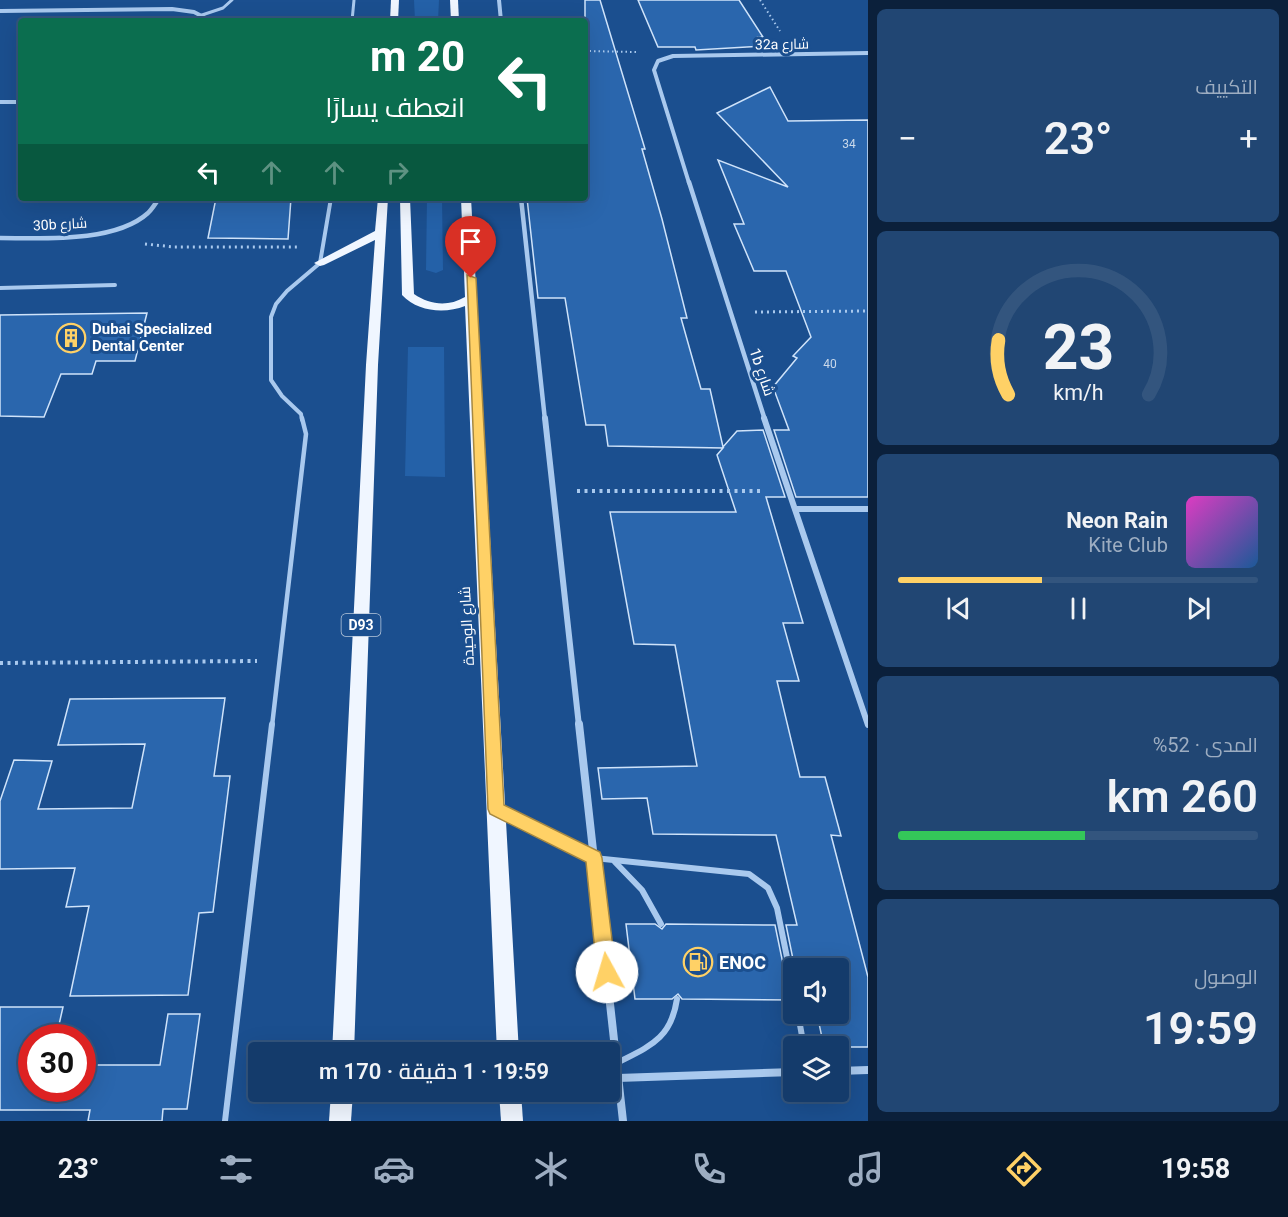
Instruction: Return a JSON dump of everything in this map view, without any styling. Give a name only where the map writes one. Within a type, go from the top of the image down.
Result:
[{"type":"main road","points":[[394,18],[395,0]]},
{"type":"main road","points":[[454,0],[455,18]]},
{"type":"main road","name":"D93","points":[[343,1042],[372,364],[383,201]]},
{"type":"main road","points":[[405,201],[408,295],[424,304],[447,308],[463,304],[472,298]]},
{"type":"main road","name":"شارع الوحيدة","points":[[466,201],[507,1042]]},
{"type":"main road","points":[[320,263],[380,233]]},
{"type":"main road","points":[[340,1121],[341,1102]]},
{"type":"main road","points":[[511,1102],[512,1121]]},
{"type":"street","points":[[499,0],[501,18]]},
{"type":"street","points":[[0,11],[171,9],[202,15],[206,18]]},
{"type":"street","name":"32a شارع","points":[[673,56],[868,53]]},
{"type":"street","name":"1b شارع","points":[[673,56],[658,61],[654,70],[729,313],[868,725]]},
{"type":"street","points":[[0,102],[18,102]]},
{"type":"street","name":"30b شارع","points":[[0,238],[70,237],[120,227],[144,215],[156,201]]},
{"type":"street","points":[[521,201],[615,1042]]},
{"type":"street","points":[[796,509],[868,509]]},
{"type":"street","points":[[849,1071],[868,1070]]},
{"type":"street","points":[[620,1078],[783,1072]]},
{"type":"street","points":[[620,1100],[622,1121]]},
{"type":"lane","points":[[202,15],[223,8],[232,0]]},
{"type":"lane","points":[[352,18],[354,0]]},
{"type":"lane","points":[[225,1121],[306,434],[301,414],[282,396],[271,380],[271,317],[276,304],[287,291],[320,263],[331,201]]},
{"type":"lane","points":[[0,288],[115,285]]},
{"type":"lane","points":[[496,809],[594,858],[749,874],[768,888],[777,908],[787,958]]},
{"type":"lane","points":[[614,861],[633,876],[649,899],[661,924]]},
{"type":"lane","points":[[620,1061],[655,1042],[671,1029],[676,1015],[677,999]]},
{"type":"path","points":[[760,0],[795,54]]},
{"type":"path","points":[[588,51],[628,51],[673,56]]},
{"type":"path","points":[[120,227],[126,236],[155,246],[324,247]]},
{"type":"path","points":[[729,313],[868,311]]},
{"type":"path","points":[[555,492],[790,490]]},
{"type":"path","points":[[0,663],[279,660]]},
{"type":"shaded area","points":[[414,0],[439,0],[438,18],[415,18]]},
{"type":"shaded area","points":[[427,201],[442,201],[443,270],[436,273],[426,270]]},
{"type":"shaded area","points":[[408,347],[444,347],[445,477],[405,476]]},
{"type":"building","points":[[585,0],[600,0],[645,149],[642,149],[687,318],[681,318],[701,389],[710,389],[723,447],[737,431],[763,430],[785,497],[766,497],[803,623],[783,623],[799,681],[777,681],[800,777],[825,777],[841,836],[831,835],[868,977],[868,1047],[849,1047],[849,1036],[822,1036],[819,1024],[849,1024],[849,958],[793,958],[786,925],[797,925],[776,835],[653,834],[647,798],[602,799],[598,768],[697,766],[675,645],[634,644],[610,512],[736,512],[717,455],[723,448],[608,446],[605,425],[586,425],[565,298],[538,298],[527,201],[588,201],[588,18],[585,18]]},
{"type":"building","points":[[638,0],[739,0],[763,37],[758,37],[765,46],[696,50],[695,47],[658,47]]},
{"type":"building","points":[[770,87],[788,121],[868,120],[868,497],[796,497],[774,430],[789,430],[773,387],[797,358],[793,356],[811,337],[786,271],[754,271],[734,224],[744,224],[718,160],[788,187],[717,113]]},
{"type":"building","points":[[215,201],[291,201],[288,239],[208,238]]},
{"type":"building","name":"Dubai Specialized Dental Center","points":[[147,313],[135,361],[96,361],[92,374],[61,374],[44,417],[0,416],[0,315]]},
{"type":"building","points":[[225,698],[214,776],[230,776],[213,912],[199,913],[188,995],[70,996],[89,906],[66,907],[75,868],[0,869],[0,801],[14,760],[52,761],[38,809],[132,808],[145,744],[58,745],[70,699]]},
{"type":"building","name":"ENOC","points":[[626,924],[655,924],[662,929],[666,924],[775,925],[783,964],[783,1000],[682,999],[678,994],[672,999],[635,999]]},
{"type":"building","points":[[0,1007],[63,1007],[59,1024],[18,1024],[18,1102],[96,1102],[96,1065],[160,1065],[168,1014],[200,1014],[187,1109],[163,1109],[162,1121],[88,1121],[90,1110],[0,1110]]},
{"type":"place","name":"Dubai Specialized Dental Center","points":[[71,338]]},
{"type":"place","name":"ENOC","points":[[698,962]]},
{"type":"route","points":[[471,278],[496,809],[594,858],[607,972]]}]
